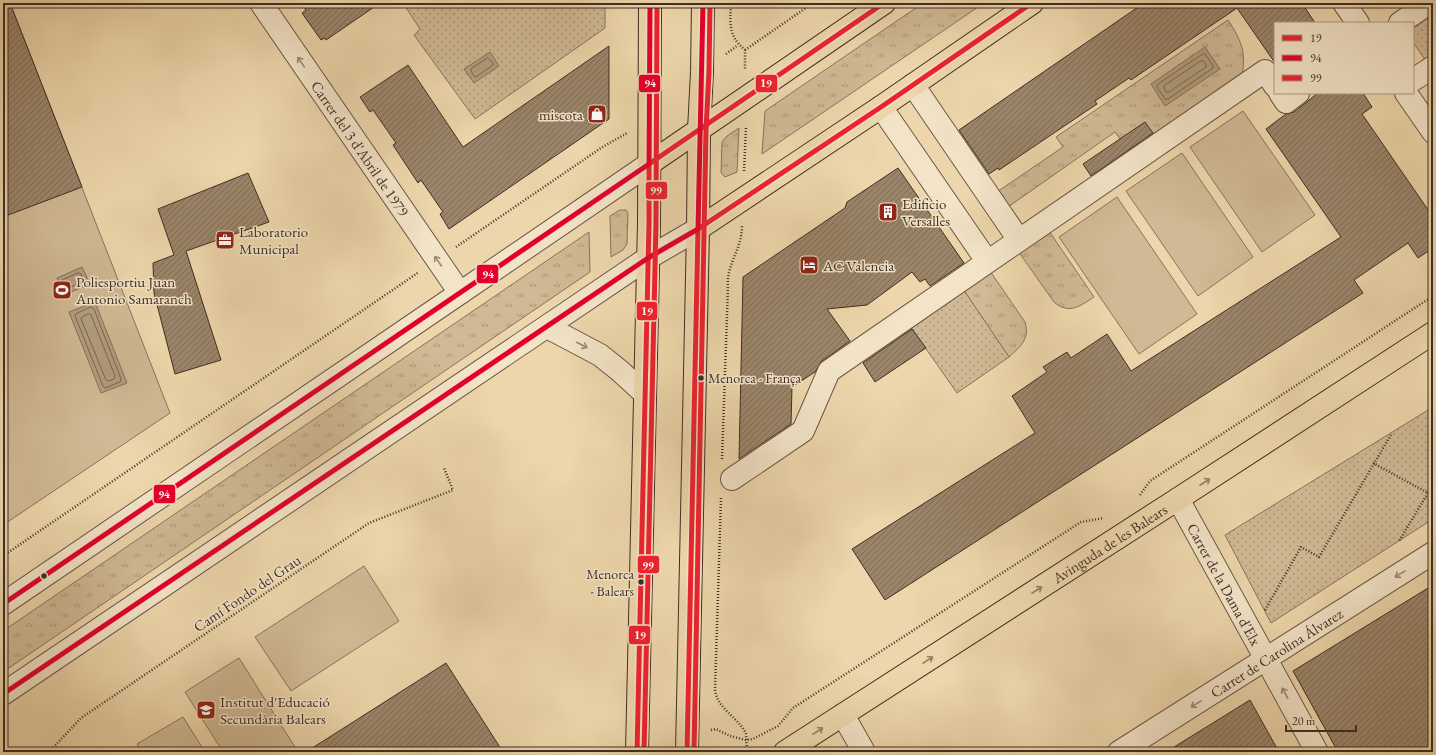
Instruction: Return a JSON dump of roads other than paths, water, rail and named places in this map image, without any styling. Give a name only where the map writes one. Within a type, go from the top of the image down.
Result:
[{"type":"main road","points":[[637,752],[648,258],[650,3]]},
{"type":"main road","points":[[687,752],[699,130],[703,3]]},
{"type":"main road","points":[[649,164],[884,3]]},
{"type":"main road","points":[[698,229],[881,107],[1032,3]]},
{"type":"main road","name":"Avinguda de les Balears","points":[[786,752],[1433,333]]},
{"type":"street","name":"Carrer del 3 d'Abril de 1979","points":[[261,3],[460,293]]},
{"type":"street","points":[[1344,3],[1357,22]]},
{"type":"street","points":[[1401,22],[1429,3]]},
{"type":"street","points":[[1414,79],[1433,67]]},
{"type":"street","points":[[732,479],[803,431],[829,371],[987,261],[1265,72],[1274,85]]},
{"type":"street","points":[[913,85],[1019,240]]},
{"type":"street","points":[[1281,94],[1286,102],[1297,94]]},
{"type":"street","points":[[1407,94],[1433,132]]},
{"type":"street","points":[[881,107],[987,261]]},
{"type":"street","points":[[3,604],[649,164]]},
{"type":"street","points":[[3,694],[648,258],[698,229]]},
{"type":"street","points":[[547,327],[600,355],[645,394]]},
{"type":"street","name":"Carrer de la Dama d'Elx","points":[[1178,499],[1267,658],[1317,752]]},
{"type":"street","name":"Carrer de Carolina Álvarez","points":[[1119,752],[1433,553]]},
{"type":"street","points":[[843,715],[864,752]]},
{"type":"water","points":[[1205,47],[1220,69],[1165,106],[1151,84]]},
{"type":"water","points":[[490,52],[499,66],[474,83],[464,69]]},
{"type":"water","points":[[82,267],[90,284],[64,295],[57,278]]},
{"type":"water","points":[[95,302],[127,383],[101,393],[69,312]]},
{"type":"place","name":"miscota","points":[[597,114]]},
{"type":"place","name":"Edificio Versalles","points":[[888,212]]},
{"type":"place","name":"Laboratorio Municipal","points":[[225,240]]},
{"type":"place","name":"AC Valencia","points":[[809,265]]},
{"type":"place","name":"Poliesportiu Juan Antonio Samaranch","points":[[62,290]]},
{"type":"place","name":"Menorca - França","points":[[701,378]]},
{"type":"place","name":"Menorca - Balears","points":[[641,582]]},
{"type":"place","name":"Institut d'Educació Secundària Balears","points":[[206,710]]}]
